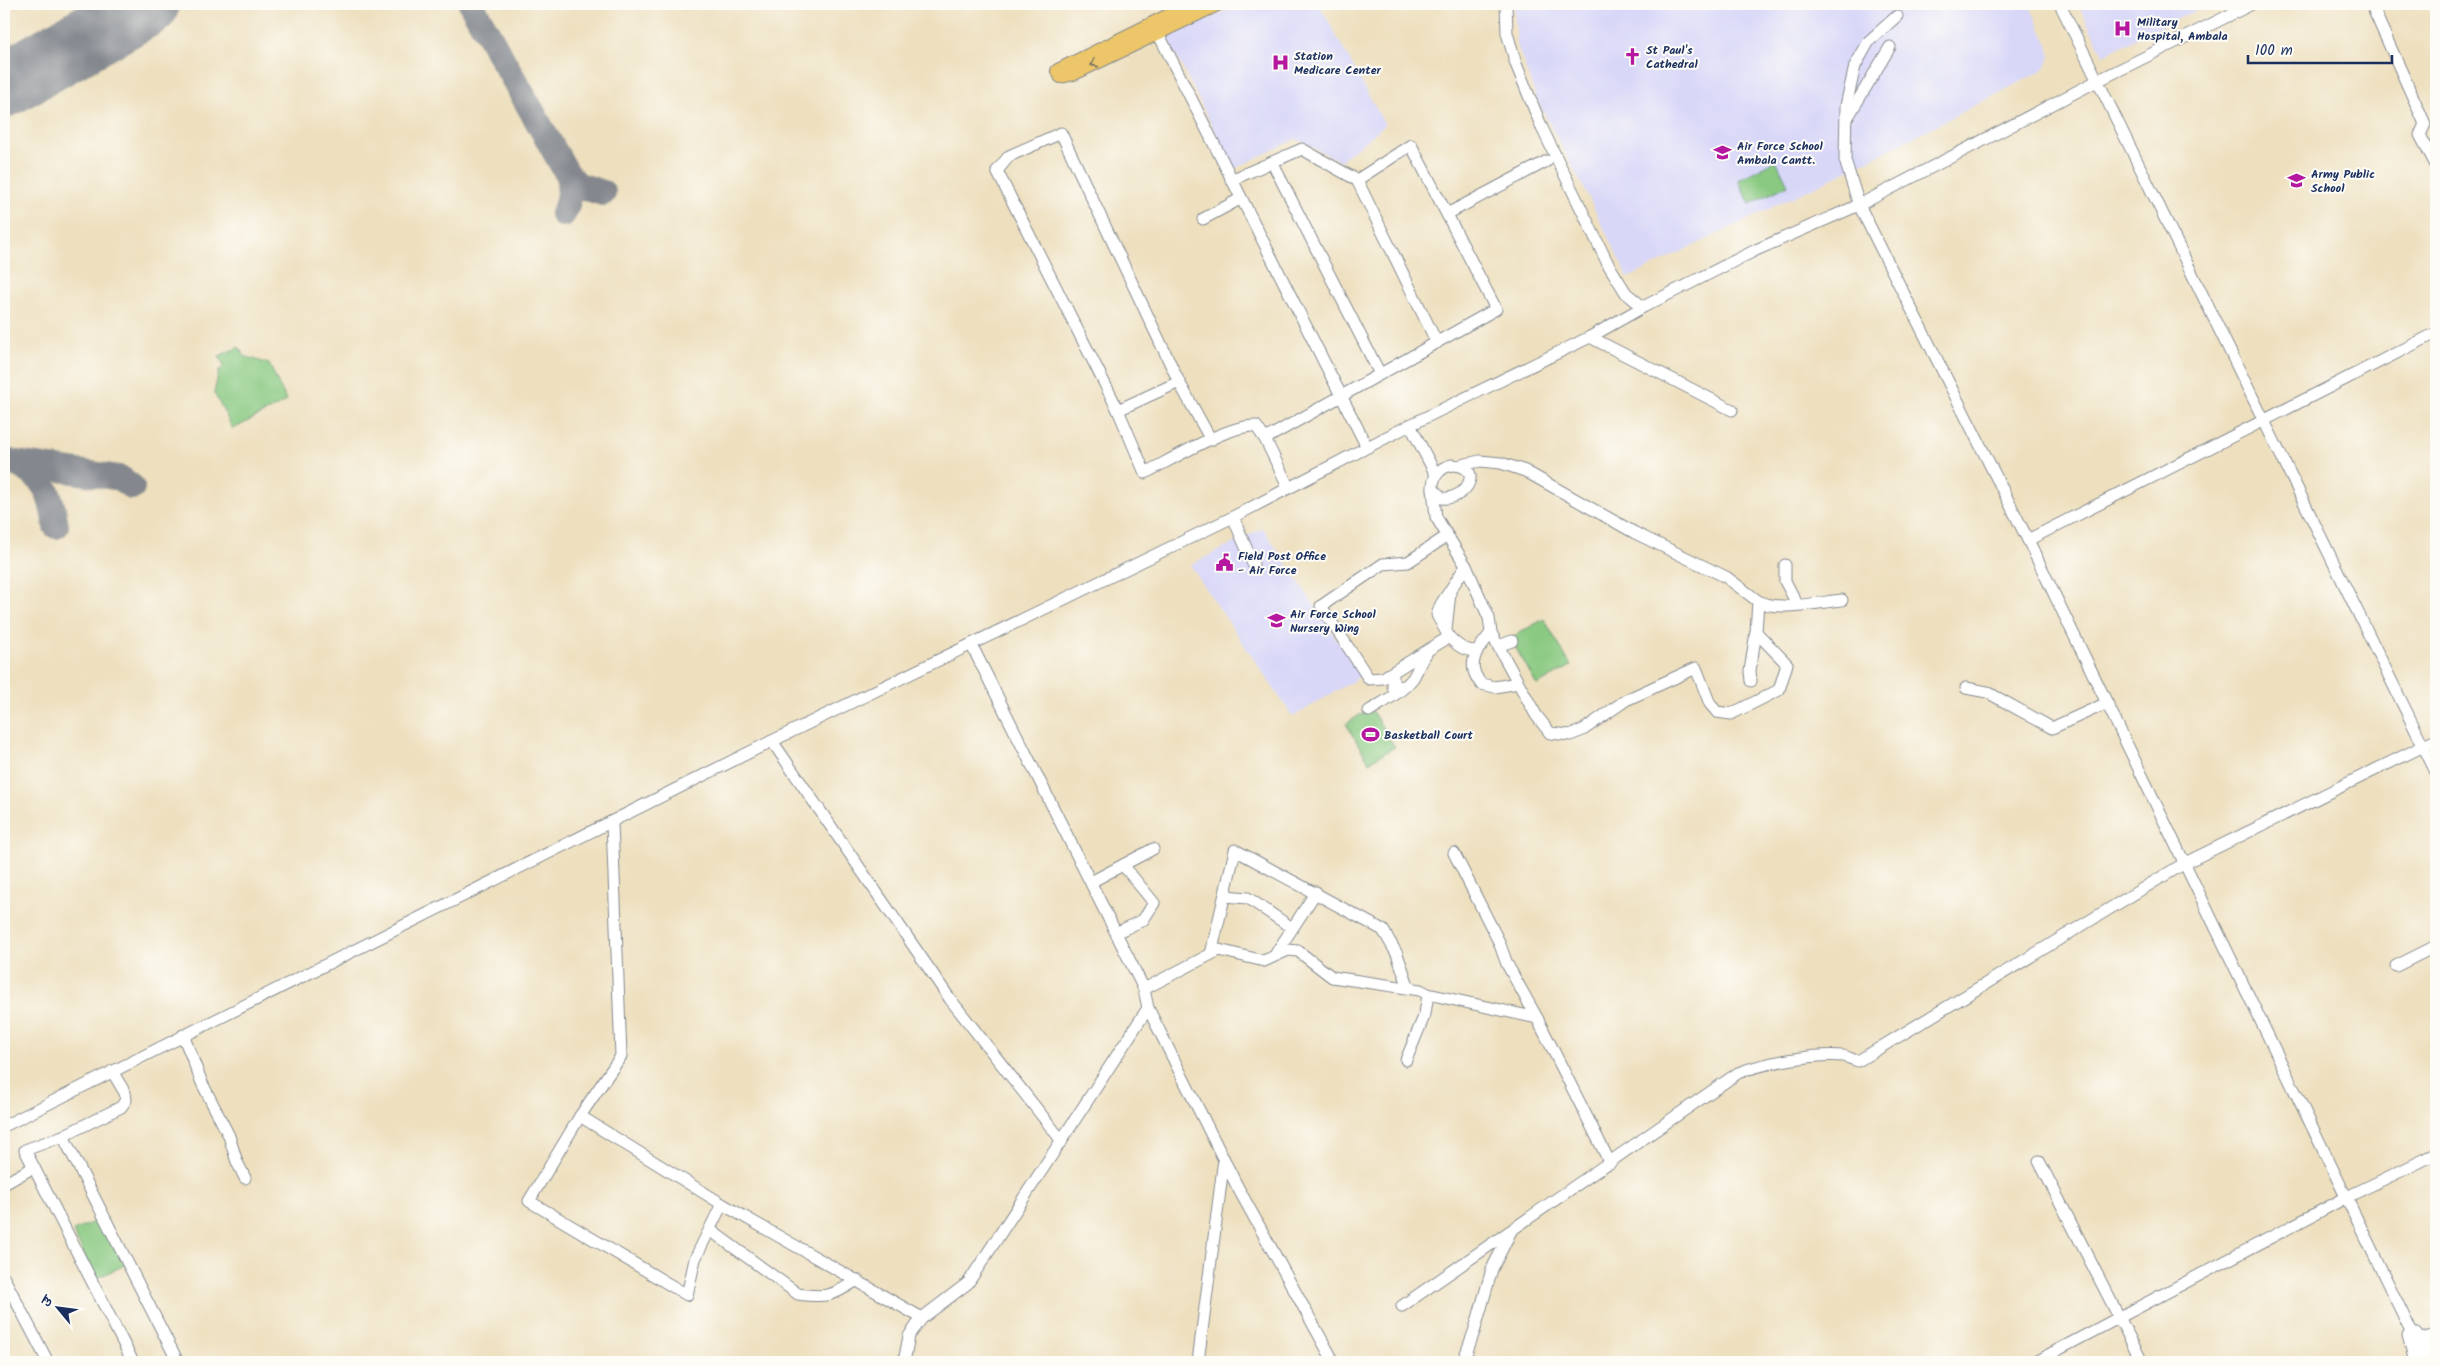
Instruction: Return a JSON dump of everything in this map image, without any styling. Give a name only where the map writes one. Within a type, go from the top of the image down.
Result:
[{"type":"main road","points":[[1193,4],[1059,74],[1074,74],[1217,4]]},
{"type":"street","points":[[1506,4],[1507,33],[1516,64],[1542,128],[1608,264],[1626,293],[1643,307]]},
{"type":"street","points":[[2060,4],[2436,772]]},
{"type":"street","points":[[4,1126],[491,880],[1233,517],[1410,425],[1590,337],[1643,307],[1756,250],[1859,205],[2097,81],[2252,4]]},
{"type":"street","points":[[2371,4],[2425,124],[2420,135],[2436,165]]},
{"type":"street","points":[[1897,16],[1869,41],[1855,66],[1846,106],[1845,160],[1859,205],[2028,540],[2426,1362]]},
{"type":"street","points":[[1158,32],[1240,199],[1367,447]]},
{"type":"street","points":[[1846,124],[1890,47]]},
{"type":"street","points":[[1211,440],[1179,382],[1061,133],[1009,156],[997,171],[1118,410],[1145,472],[1211,440],[1248,426],[1256,426],[1265,439],[1289,488]]},
{"type":"street","points":[[1265,439],[1496,309],[1412,145],[1357,180]]},
{"type":"street","points":[[1231,180],[1302,149],[1357,180],[1437,343]]},
{"type":"street","points":[[1447,214],[1547,161]]},
{"type":"street","points":[[1272,162],[1380,374]]},
{"type":"street","points":[[1203,219],[1240,199]]},
{"type":"street","points":[[2028,540],[2436,333]]},
{"type":"street","points":[[1590,337],[1732,410]]},
{"type":"street","points":[[1118,410],[1179,382]]},
{"type":"street","points":[[1410,425],[1436,475]]},
{"type":"street","points":[[1756,632],[1787,664],[1779,690],[1730,714],[1717,712],[1710,704],[1696,668],[1626,700],[1583,730],[1570,735],[1559,736],[1550,733],[1536,715],[1491,634],[1489,618],[1466,566],[1436,518],[1433,489],[1436,475],[1447,466],[1480,461],[1500,463],[1526,471],[1635,533],[1726,577],[1763,604],[1779,606],[1842,600]]},
{"type":"street","points":[[1433,489],[1442,498],[1451,498],[1462,492],[1469,484],[1471,478],[1467,469],[1461,465]]},
{"type":"street","points":[[1233,517],[1253,564]]},
{"type":"street","points":[[1430,649],[1383,678],[1369,679],[1321,606],[1383,564],[1408,562],[1447,536]]},
{"type":"street","points":[[1785,565],[1785,580],[1797,604]]},
{"type":"street","points":[[1466,566],[1441,604],[1437,615],[1459,646],[1468,651],[1477,650]]},
{"type":"street","points":[[1751,681],[1750,671],[1756,632],[1758,601]]},
{"type":"street","points":[[1369,711],[1398,693],[1414,676],[1419,662],[1448,633]]},
{"type":"street","points":[[1491,634],[1477,650],[1472,667],[1473,673],[1481,684],[1496,687],[1518,682]]},
{"type":"street","points":[[1498,646],[1512,641]]},
{"type":"street","points":[[970,644],[1144,989],[1148,1008],[1224,1159],[1330,1355],[1331,1362]]},
{"type":"street","points":[[1388,675],[1393,676],[1393,687],[1405,686]]},
{"type":"street","points":[[1966,688],[1987,692],[2052,728],[2107,703]]},
{"type":"street","points":[[1402,1306],[1610,1164],[1738,1073],[1757,1065],[1814,1058],[1844,1056],[1858,1061],[2185,863],[2436,740]]},
{"type":"street","points":[[772,741],[950,999],[1062,1140]]},
{"type":"street","points":[[612,822],[621,1056],[580,1116],[529,1201],[687,1295],[695,1259],[722,1204]]},
{"type":"street","points":[[1091,882],[1153,849]]},
{"type":"street","points":[[1211,954],[1235,850],[1316,892],[1383,930],[1397,954],[1409,988]]},
{"type":"street","points":[[1454,852],[1470,882],[1493,934],[1499,942],[1507,964],[1537,1018],[1610,1164]]},
{"type":"street","points":[[1116,933],[1142,920],[1154,903],[1123,865]]},
{"type":"street","points":[[1275,955],[1316,892]]},
{"type":"street","points":[[1225,896],[1248,898],[1292,928]]},
{"type":"street","points":[[2396,966],[2436,946]]},
{"type":"street","points":[[1144,989],[1219,950],[1264,961],[1288,950],[1298,951],[1332,977],[1420,990],[1428,994],[1537,1018]]},
{"type":"street","points":[[1406,1060],[1425,1014],[1428,994]]},
{"type":"street","points":[[904,1362],[910,1336],[922,1318],[968,1283],[1148,1008]]},
{"type":"street","points":[[182,1035],[202,1083],[229,1136],[237,1162],[245,1178]]},
{"type":"street","points":[[112,1070],[125,1093],[126,1100],[121,1106],[63,1136],[25,1150],[133,1362]]},
{"type":"street","points":[[580,1116],[722,1204],[922,1318]]},
{"type":"street","points":[[63,1136],[178,1362]]},
{"type":"street","points":[[2035,1362],[2347,1197],[2436,1154]]},
{"type":"street","points":[[1198,1362],[1224,1159]]},
{"type":"street","points":[[2039,1161],[2142,1362]]},
{"type":"street","points":[[4,1184],[34,1167]]},
{"type":"street","points":[[710,1230],[798,1294],[812,1296],[836,1294],[857,1280]]},
{"type":"street","points":[[1463,1362],[1475,1329],[1492,1269],[1510,1232]]},
{"type":"street","points":[[4,1278],[8,1301],[48,1362]]},
{"type":"street","points":[[2408,1325],[2421,1339],[2436,1362]]},
{"type":"street","points":[[2408,1325],[2408,1336],[2415,1362]]},
{"type":"street","points":[[2421,1339],[2436,1335]]},
{"type":"shaded area","points":[[1243,4],[1319,4],[1385,125],[1340,161],[1296,139],[1234,169],[1167,37]]},
{"type":"shaded area","name":"Air Force School Ambala Cantt.","points":[[1514,4],[2029,4],[2048,45],[2050,57],[2046,67],[2040,72],[1857,166],[1628,278],[1589,198],[1537,100],[1517,45]]},
{"type":"shaded area","name":"Military Hospital, Ambala","points":[[2078,4],[2209,4],[2103,55]]},
{"type":"shaded area","name":"Air Force School Nursery Wing","points":[[1263,528],[1361,676],[1293,717],[1190,565]]},
{"type":"green space","points":[[1776,160],[1788,185],[1750,204],[1738,180]]},
{"type":"green space","points":[[239,347],[244,356],[269,364],[287,401],[233,429],[214,393],[219,371],[224,366],[219,356]]},
{"type":"green space","points":[[1544,619],[1571,666],[1537,685],[1510,638]]},
{"type":"green space","name":"Basketball Court","points":[[1370,708],[1395,747],[1369,762],[1346,724]]},
{"type":"green space","points":[[103,1218],[125,1265],[95,1279],[73,1231]]},
{"type":"taxiway","points":[[471,4],[568,175],[569,195],[563,214]]},
{"type":"taxiway","points":[[568,175],[578,185],[603,193]]},
{"type":"taxiway","points":[[4,461],[120,478],[132,487]]},
{"type":"taxiway","points":[[16,464],[35,475],[41,481],[52,505],[56,526]]},
{"type":"runway","points":[[4,85],[147,4]]},
{"type":"place","name":"Military Hospital, Ambala","points":[[2123,29]]},
{"type":"place","name":"St Paul's Cathedral","points":[[1632,57]]},
{"type":"place","name":"Station Medicare Center","points":[[1280,63]]},
{"type":"place","name":"Air Force School Ambala Cantt.","points":[[1723,153]]},
{"type":"place","name":"Army Public School","points":[[2297,181]]},
{"type":"place","name":"Field Post Office - Air Force","points":[[1224,563]]},
{"type":"place","name":"Air Force School Nursery Wing","points":[[1276,621]]},
{"type":"place","name":"Basketball Court","points":[[1370,735]]}]
